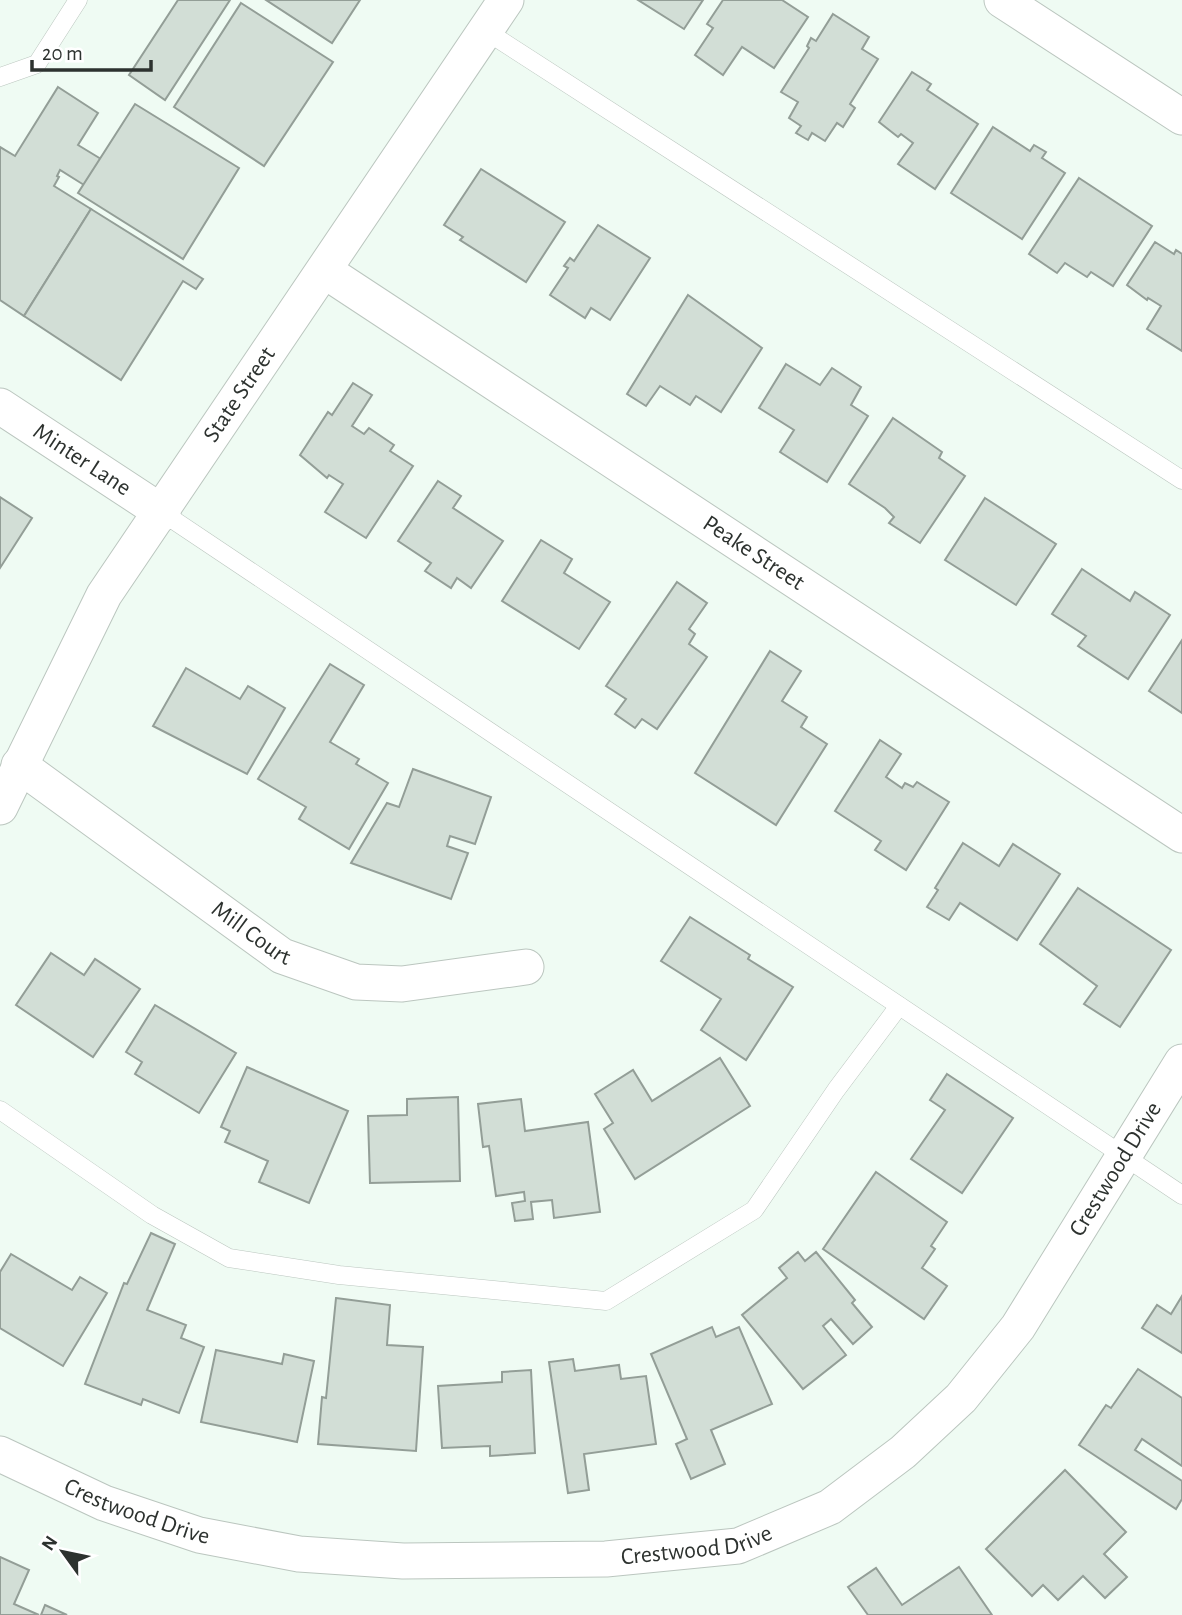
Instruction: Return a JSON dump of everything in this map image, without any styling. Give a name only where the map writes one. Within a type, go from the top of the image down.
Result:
[{"type":"street","name":"State Street","points":[[0,807],[104,595],[163,513],[506,0]]},
{"type":"street","points":[[1002,0],[1182,117]]},
{"type":"street","name":"Peake Street","points":[[325,271],[1182,835]]},
{"type":"street","name":"Minter Lane","points":[[0,406],[163,513]]},
{"type":"street","name":"Mill Court","points":[[19,765],[282,956],[356,982],[402,984],[526,967]]},
{"type":"street","name":"Crestwood Drive","points":[[0,1454],[104,1503],[151,1519],[199,1535],[299,1555],[403,1561],[606,1559],[738,1546],[830,1507],[903,1452],[961,1398],[1018,1327],[1182,1062]]},
{"type":"lane","points":[[0,78],[37,64],[78,0]]},
{"type":"lane","points":[[486,30],[1182,480]]},
{"type":"lane","points":[[163,513],[1182,1195]]},
{"type":"lane","points":[[0,1110],[152,1214],[229,1258],[339,1275],[606,1301],[754,1210],[836,1090],[899,1006]]},
{"type":"building","points":[[178,0],[230,0],[165,100],[129,75]]},
{"type":"building","points":[[266,0],[360,0],[332,43]]},
{"type":"building","points":[[638,0],[703,0],[684,29]]},
{"type":"building","points":[[723,0],[782,0],[808,17],[774,68],[742,47],[723,75],[695,55],[713,28],[707,24]]},
{"type":"building","points":[[241,3],[333,62],[264,166],[174,107]]},
{"type":"building","points":[[833,14],[869,37],[862,49],[878,59],[850,104],[855,108],[843,127],[837,123],[825,141],[812,133],[808,140],[796,133],[801,126],[789,118],[798,102],[781,92],[809,48],[807,46],[811,38],[816,41]]},
{"type":"building","points":[[912,72],[931,84],[927,90],[978,124],[935,189],[898,164],[913,143],[901,134],[898,137],[879,122]]},
{"type":"building","points":[[58,87],[98,113],[78,145],[101,159],[84,185],[60,170],[57,176],[59,177],[54,186],[91,209],[24,316],[0,300],[0,147],[15,156]]},
{"type":"building","points":[[135,104],[239,168],[183,259],[78,193]]},
{"type":"building","points":[[993,127],[1030,151],[1034,145],[1046,152],[1042,158],[1065,173],[1022,239],[951,193]]},
{"type":"building","points":[[481,169],[565,222],[526,282],[460,240],[463,237],[444,225]]},
{"type":"building","points":[[1079,178],[1152,226],[1113,286],[1091,272],[1087,277],[1065,263],[1057,273],[1029,254]]},
{"type":"building","points":[[91,209],[203,279],[196,289],[183,281],[121,380],[24,316]]},
{"type":"building","points":[[598,225],[650,258],[610,320],[591,308],[585,318],[550,295],[568,268],[564,266],[570,258],[574,261]]},
{"type":"building","points":[[1155,242],[1174,254],[1176,250],[1182,254],[1182,351],[1147,329],[1161,306],[1148,298],[1147,300],[1127,285]]},
{"type":"building","points":[[688,295],[762,348],[721,412],[696,396],[690,405],[660,386],[646,406],[627,394]]},
{"type":"building","points":[[786,364],[820,385],[832,368],[861,387],[851,405],[868,416],[827,482],[780,452],[794,430],[759,408]]},
{"type":"building","points":[[353,383],[372,395],[352,426],[364,434],[369,428],[394,445],[390,451],[413,466],[366,538],[325,512],[343,484],[329,475],[327,478],[300,455],[328,412],[332,415]]},
{"type":"building","points":[[893,418],[942,452],[939,458],[965,476],[920,543],[889,523],[894,517],[885,508],[849,484]]},
{"type":"building","points":[[438,481],[461,496],[453,508],[503,541],[471,588],[457,578],[451,588],[425,571],[431,563],[398,541]]},
{"type":"building","points":[[0,497],[32,518],[0,568]]},
{"type":"building","points":[[985,498],[1056,544],[1016,605],[945,560]]},
{"type":"building","points":[[541,540],[572,559],[564,573],[610,602],[579,649],[502,601]]},
{"type":"building","points":[[1082,569],[1130,601],[1135,592],[1170,615],[1128,679],[1078,646],[1086,636],[1052,614]]},
{"type":"building","points":[[677,582],[707,603],[689,629],[695,634],[689,644],[707,657],[657,729],[642,719],[635,728],[615,714],[626,699],[606,686]]},
{"type":"building","points":[[1182,640],[1182,713],[1149,691]]},
{"type":"building","points":[[770,651],[801,671],[782,701],[807,717],[801,727],[827,744],[776,825],[695,773]]},
{"type":"building","points":[[330,664],[364,685],[330,742],[359,759],[356,764],[388,783],[349,849],[299,819],[306,807],[258,779]]},
{"type":"building","points":[[186,668],[240,699],[248,686],[285,708],[247,774],[153,726]]},
{"type":"building","points":[[880,740],[901,754],[886,777],[902,788],[905,783],[913,787],[917,782],[949,802],[906,870],[875,850],[881,841],[835,811]]},
{"type":"building","points":[[413,769],[491,797],[475,844],[450,836],[447,846],[468,853],[451,899],[351,863],[387,803],[399,807]]},
{"type":"building","points":[[963,843],[999,866],[1013,844],[1060,874],[1017,940],[960,903],[949,920],[927,907],[938,890],[935,888]]},
{"type":"building","points":[[1078,888],[1171,950],[1120,1027],[1084,1004],[1097,986],[1040,944]]},
{"type":"building","points":[[690,917],[750,955],[748,959],[793,987],[746,1060],[701,1030],[721,999],[661,961]]},
{"type":"building","points":[[51,953],[84,975],[95,959],[140,989],[93,1057],[16,1005]]},
{"type":"building","points":[[155,1005],[236,1053],[199,1113],[135,1074],[142,1062],[126,1052]]},
{"type":"building","points":[[720,1058],[750,1106],[635,1179],[604,1129],[613,1123],[595,1094],[633,1070],[652,1101]]},
{"type":"building","points":[[247,1067],[348,1111],[309,1203],[259,1182],[268,1161],[225,1142],[230,1131],[221,1127]]},
{"type":"building","points":[[947,1074],[1013,1118],[962,1193],[911,1159],[945,1110],[930,1100]]},
{"type":"building","points":[[458,1097],[460,1181],[370,1183],[368,1116],[407,1115],[407,1099]]},
{"type":"building","points":[[521,1099],[525,1131],[588,1122],[600,1212],[554,1218],[552,1200],[531,1202],[533,1219],[515,1221],[512,1203],[525,1201],[524,1192],[496,1196],[489,1146],[483,1147],[478,1104]]},
{"type":"building","points":[[876,1172],[947,1222],[931,1246],[935,1249],[922,1268],[947,1286],[924,1319],[823,1249]]},
{"type":"building","points":[[151,1233],[175,1244],[147,1310],[186,1325],[181,1338],[204,1347],[179,1413],[143,1399],[141,1405],[85,1384],[124,1283],[127,1284]]},
{"type":"building","points":[[798,1252],[805,1261],[816,1252],[855,1300],[852,1303],[872,1327],[853,1344],[831,1319],[823,1326],[846,1355],[803,1389],[742,1315],[787,1278],[779,1268]]},
{"type":"building","points":[[11,1254],[72,1290],[80,1277],[107,1293],[63,1366],[0,1328],[0,1272]]},
{"type":"building","points":[[1182,1296],[1182,1353],[1142,1328],[1157,1305],[1171,1314]]},
{"type":"building","points":[[336,1298],[390,1305],[387,1345],[423,1347],[416,1451],[318,1444],[322,1397],[326,1398]]},
{"type":"building","points":[[712,1327],[716,1337],[739,1327],[772,1404],[711,1430],[725,1464],[691,1479],[676,1444],[687,1439],[651,1354]]},
{"type":"building","points":[[216,1350],[282,1364],[284,1354],[314,1361],[297,1442],[201,1422]]},
{"type":"building","points":[[573,1359],[575,1371],[619,1365],[621,1379],[646,1376],[656,1444],[584,1454],[589,1490],[568,1493],[549,1362]]},
{"type":"building","points":[[1138,1369],[1182,1398],[1182,1466],[1142,1439],[1135,1450],[1182,1481],[1182,1499],[1176,1509],[1079,1445],[1106,1405],[1111,1408]]},
{"type":"building","points":[[531,1370],[535,1453],[490,1456],[490,1446],[442,1448],[438,1386],[502,1382],[502,1372]]},
{"type":"building","points":[[1065,1470],[1126,1532],[1104,1554],[1127,1577],[1105,1598],[1083,1576],[1058,1600],[1043,1585],[1032,1596],[986,1549]]},
{"type":"building","points":[[0,1557],[29,1570],[14,1604],[39,1615],[0,1615]]},
{"type":"building","points":[[959,1567],[992,1615],[868,1615],[848,1587],[876,1568],[902,1605]]},
{"type":"building","points":[[45,1605],[67,1615],[41,1615]]}]
